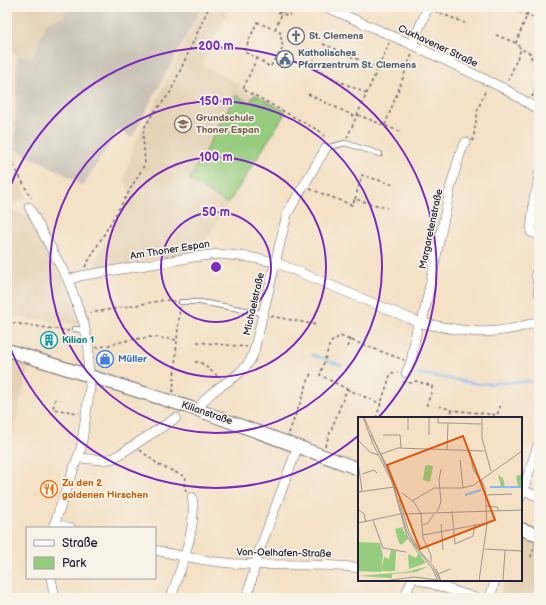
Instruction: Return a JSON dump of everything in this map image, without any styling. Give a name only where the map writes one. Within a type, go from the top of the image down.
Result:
[{"type":"main road","name":"Kilianstraße","points":[[7,350],[173,401],[358,469]]},
{"type":"main road","name":"Kilianstraße","points":[[7,356],[53,364]]},
{"type":"main road","points":[[522,530],[538,538]]},
{"type":"street","name":"Cuxhavener Straße","points":[[326,7],[414,46],[489,82],[539,110]]},
{"type":"street","points":[[414,46],[428,7]]},
{"type":"street","name":"Margaretenstraße","points":[[420,322],[451,185],[461,151],[466,142]]},
{"type":"street","points":[[275,262],[287,214],[326,148]]},
{"type":"street","points":[[539,173],[534,198],[531,232],[539,235]]},
{"type":"street","points":[[30,203],[68,280],[81,315],[89,350],[90,387],[78,458],[54,526]]},
{"type":"street","name":"Am Thoner Espan","points":[[68,280],[80,276],[219,254],[275,262]]},
{"type":"street","name":"Michaelstraße","points":[[198,410],[206,397],[239,374],[250,361],[255,347],[275,262],[420,322],[442,328],[482,332],[501,332],[539,321]]},
{"type":"street","points":[[539,268],[536,273],[539,294]]},
{"type":"street","points":[[404,378],[411,362],[420,322]]},
{"type":"street","points":[[78,458],[104,460],[114,458],[176,418]]},
{"type":"street","points":[[539,442],[522,494],[539,497]]},
{"type":"street","points":[[247,598],[256,563],[298,446]]},
{"type":"street","points":[[171,598],[184,557],[195,510],[192,497]]},
{"type":"street","name":"Von-Oelhafen-Straße","points":[[156,550],[184,557],[244,564],[318,564],[358,568]]},
{"type":"street","points":[[51,579],[55,598]]},
{"type":"street","points":[[404,598],[412,581]]},
{"type":"street","points":[[423,581],[476,598]]},
{"type":"street","points":[[490,598],[495,581]]},
{"type":"lane","points":[[326,148],[345,144],[380,154]]},
{"type":"lane","points":[[180,302],[200,302],[262,313]]},
{"type":"lane","points":[[74,329],[86,332]]},
{"type":"path","points":[[80,276],[145,164],[143,136],[144,128],[152,115],[170,93],[209,7]]},
{"type":"path","points":[[275,29],[285,7]]},
{"type":"path","points":[[428,7],[465,23]]},
{"type":"path","points":[[508,7],[539,20]]},
{"type":"path","points":[[516,43],[530,7]]},
{"type":"path","points":[[278,12],[288,16],[290,14]]},
{"type":"path","points":[[257,22],[275,29],[280,32],[283,48],[270,67],[257,58],[244,52],[257,22]]},
{"type":"path","points":[[496,35],[516,43],[521,49],[539,57]]},
{"type":"path","points":[[345,144],[392,36]]},
{"type":"path","points":[[323,44],[378,68]]},
{"type":"path","points":[[385,125],[414,46]]},
{"type":"path","points":[[504,90],[521,49]]},
{"type":"path","points":[[7,53],[7,174]]},
{"type":"path","points":[[317,54],[311,65],[333,78],[367,94]]},
{"type":"path","points":[[531,59],[532,54]]},
{"type":"path","points":[[257,58],[243,89],[323,133],[326,148]]},
{"type":"path","points":[[529,104],[539,80]]},
{"type":"path","points":[[466,142],[474,141],[478,109],[489,82]]},
{"type":"path","points":[[308,94],[356,117]]},
{"type":"path","points":[[358,115],[401,132]]},
{"type":"path","points":[[8,154],[30,203]]},
{"type":"path","points":[[303,186],[352,205],[362,175],[394,185]]},
{"type":"path","points":[[355,199],[387,208]]},
{"type":"path","points":[[81,315],[165,300],[180,302],[173,401]]},
{"type":"path","points":[[262,313],[317,325]]},
{"type":"path","points":[[7,322],[86,332]]},
{"type":"path","points":[[381,404],[346,389],[320,375],[330,343],[340,336],[411,362]]},
{"type":"path","points":[[89,350],[129,340],[150,337],[177,340]]},
{"type":"path","points":[[347,347],[350,339]]},
{"type":"path","points":[[197,342],[255,347]]},
{"type":"path","points":[[195,362],[200,362],[226,383]]},
{"type":"path","points":[[286,442],[311,373]]},
{"type":"path","points":[[376,417],[391,373],[404,378],[411,383],[416,381],[432,386],[426,407]]},
{"type":"path","points":[[322,455],[346,389]]},
{"type":"path","points":[[55,399],[53,409],[86,414]]},
{"type":"path","points":[[440,406],[452,410],[497,415],[502,402]]},
{"type":"path","points":[[451,417],[452,410]]},
{"type":"path","points":[[134,445],[159,465],[186,477],[184,486],[192,497]]},
{"type":"path","points":[[531,558],[538,538]]},
{"type":"shaded area","points":[[7,7],[68,7],[63,17],[47,23],[33,57],[17,56],[11,51]]},
{"type":"shaded area","points":[[68,7],[202,7],[132,137],[118,130],[83,186],[61,172],[15,149],[17,56],[33,56],[47,22],[63,17]]},
{"type":"shaded area","name":"Grundschule Thoner Espan","points":[[203,7],[230,7],[202,65],[240,85],[240,88],[254,96],[250,103],[236,95],[189,180],[228,204],[200,251],[96,269],[95,263],[131,195],[124,179],[134,145]]},
{"type":"shaded area","points":[[7,173],[15,173],[27,197],[11,206],[15,212],[32,219],[69,292],[81,325],[7,316]]},
{"type":"shaded area","points":[[7,360],[27,364],[29,366],[7,456]]},
{"type":"shaded area","points":[[522,534],[539,541],[539,598],[499,598],[504,581],[522,581]]},
{"type":"green space","points":[[255,94],[286,112],[228,204],[189,180],[236,95],[250,103]]},
{"type":"waterway","points":[[312,355],[341,365]]},
{"type":"waterway","points":[[415,373],[479,384],[531,381]]},
{"type":"place","name":"St. Clemens","points":[[296,36]]},
{"type":"place","name":"Katholisches Pfarrzentrum St. Clemens","points":[[285,59]]},
{"type":"place","name":"Grundschule Thoner Espan","points":[[183,124]]},
{"type":"place","name":"Kilian 1","points":[[49,340]]},
{"type":"place","name":"Müller","points":[[105,359]]},
{"type":"place","name":"Zu den 2 goldenen Hirschen","points":[[49,489]]}]
